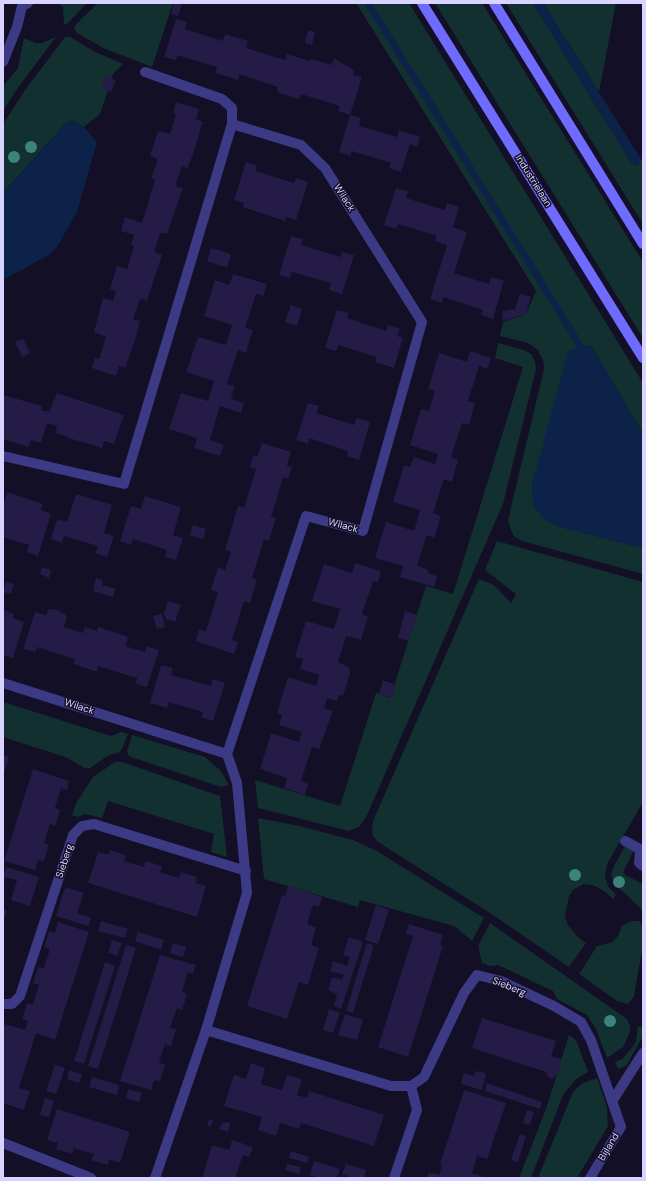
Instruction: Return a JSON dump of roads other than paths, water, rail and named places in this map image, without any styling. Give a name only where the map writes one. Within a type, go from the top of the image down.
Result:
[{"type":"main road","name":"Industrielaan","points":[[422,3],[643,358]]},
{"type":"main road","points":[[494,3],[643,244]]},
{"type":"street","points":[[3,62],[17,27],[23,4]]},
{"type":"street","points":[[3,456],[124,484],[232,124],[232,108],[222,99],[145,72]]},
{"type":"street","name":"Wilack","points":[[3,683],[226,754],[306,516],[363,531],[422,322],[324,168],[301,146],[232,124]]},
{"type":"street","points":[[156,1178],[206,1030],[247,893],[237,783],[226,754]]},
{"type":"street","name":"Sieberg","points":[[3,1004],[12,1004],[20,996],[73,835],[82,826],[94,824],[246,872]]},
{"type":"street","points":[[625,841],[640,849],[639,863],[643,866]]},
{"type":"street","name":"Sieberg","points":[[411,1086],[424,1077],[464,992],[477,976],[501,981],[554,1006],[581,1022],[591,1040],[613,1100]]},
{"type":"street","points":[[206,1030],[391,1086],[411,1086],[417,1110],[394,1178]]},
{"type":"street","points":[[613,1100],[643,1053]]},
{"type":"street","name":"Bijland","points":[[590,1178],[621,1126],[613,1100]]},
{"type":"street","points":[[3,1143],[91,1178]]},
{"type":"water","points":[[533,3],[543,3],[641,159],[638,165],[632,164]]},
{"type":"water","points":[[73,121],[84,127],[97,142],[77,212],[57,247],[49,255],[3,280],[3,193],[66,123]]},
{"type":"water","points":[[591,345],[643,434],[643,548],[557,526],[542,517],[533,505],[532,485],[568,351]]},
{"type":"waterway","points":[[368,3],[586,355]]}]
